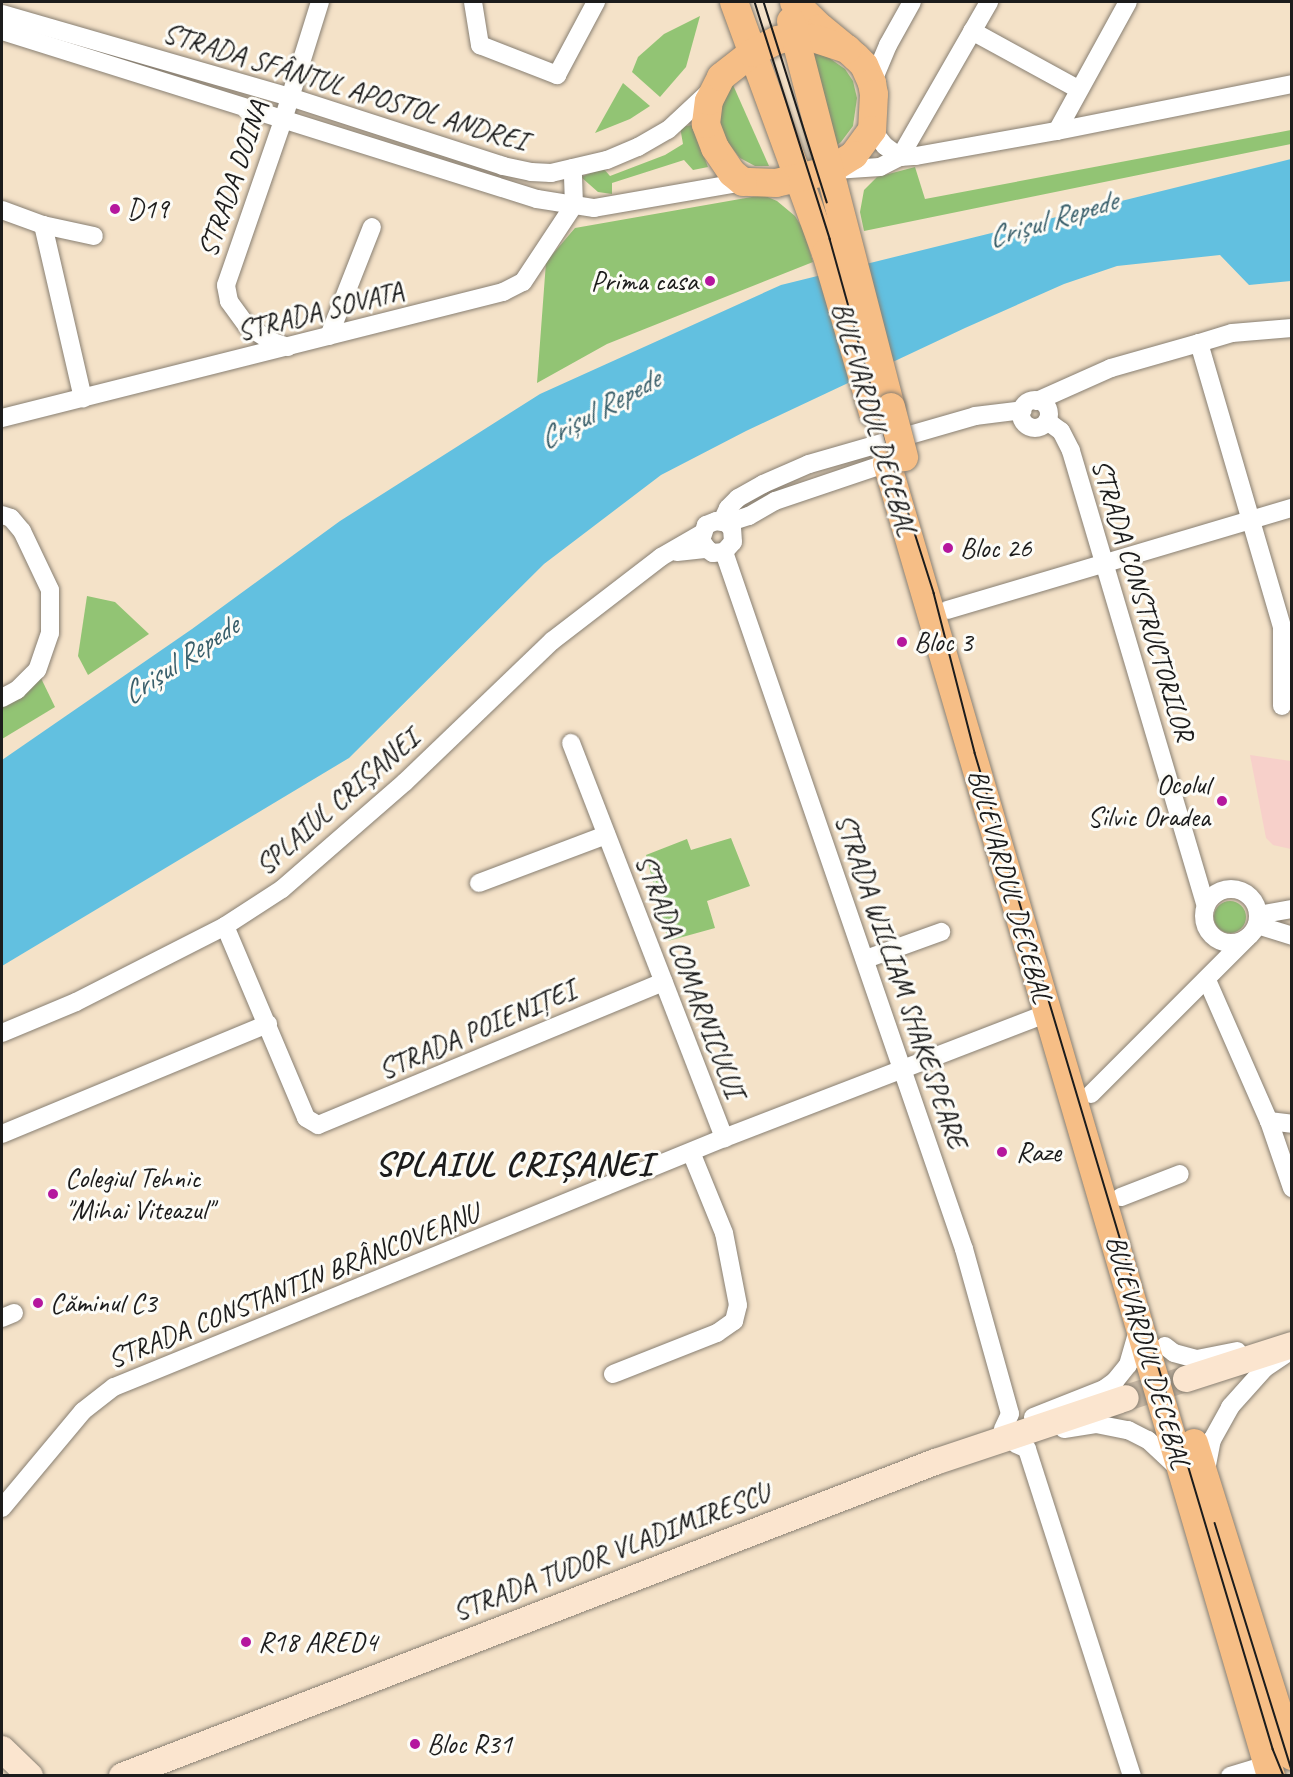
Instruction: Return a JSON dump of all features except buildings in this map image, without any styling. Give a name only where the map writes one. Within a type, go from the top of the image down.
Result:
[{"type":"main road","name":"BULEVARDUL DECEBAL","points":[[732,2],[798,179],[838,249]]},
{"type":"main road","points":[[732,2],[721,77],[709,101],[706,124],[723,164],[743,182],[776,183],[828,171],[854,155],[872,130],[874,108],[872,83],[864,65],[794,2]]},
{"type":"main road","name":"BULEVARDUL DECEBAL","points":[[786,2],[828,171],[838,249],[1048,1013],[1139,1323],[1195,1476],[1282,1758]]},
{"type":"main road","points":[[721,77],[752,53],[778,40],[795,36],[813,38],[848,49]]},
{"type":"main road","name":"BULEVARDUL DECEBAL","points":[[896,460],[947,610],[1091,1094],[1165,1346],[1195,1476]]},
{"type":"street","name":"STRADA DOINA","points":[[288,347],[271,341],[247,326],[229,301],[226,285],[283,120],[320,2]]},
{"type":"street","points":[[473,2],[480,45],[557,75],[588,4]]},
{"type":"street","points":[[872,83],[888,45],[912,2]]},
{"type":"street","points":[[900,156],[989,2]]},
{"type":"street","points":[[1057,131],[1078,89],[1128,2]]},
{"type":"street","name":"STRADA SFÂNTUL APOSTOL ANDREI","points":[[2,14],[290,97],[503,166],[551,172],[607,160],[638,147],[668,130],[688,113],[721,77]]},
{"type":"street","points":[[972,31],[1078,89]]},
{"type":"street","name":"STRADA SFÂNTUL APOSTOL ANDREI","points":[[2,32],[537,199],[594,208],[620,205],[707,186],[743,182]]},
{"type":"street","points":[[828,171],[880,167],[900,156],[915,156],[1057,131],[1292,84]]},
{"type":"street","points":[[872,130],[885,146],[900,156]]},
{"type":"street","points":[[573,168],[574,205]]},
{"type":"street","name":"STRADA SOVATA","points":[[2,418],[503,292],[523,282],[574,205]]},
{"type":"street","points":[[2,210],[44,225],[94,236]]},
{"type":"street","points":[[44,225],[82,398]]},
{"type":"street","points":[[329,336],[372,227]]},
{"type":"street","points":[[727,526],[728,508],[738,498],[808,464],[975,416],[1030,405],[1111,368],[1199,342],[1232,333],[1292,327]]},
{"type":"street","points":[[1199,342],[1251,521],[1287,626],[1282,706]]},
{"type":"street","name":"STRADA CONSTRUCTORILOR","points":[[1030,405],[1024,423],[1032,428],[1041,427],[1047,421],[1061,431],[1066,440],[1106,565],[1206,906]]},
{"type":"street","name":"SPLAIUL CRIȘANEI","points":[[711,545],[711,522],[727,526],[775,501],[896,460]]},
{"type":"street","points":[[947,610],[1106,565],[1292,508]]},
{"type":"street","points":[[2,515],[11,518],[22,531],[50,590],[50,633],[37,670],[17,690],[2,698]]},
{"type":"street","name":"SPLAIUL CRIȘANEI","points":[[2,1033],[76,1002],[225,926],[282,889],[405,782],[552,641],[669,552],[711,545],[730,548],[727,526]]},
{"type":"street","name":"STRADA WILLIAM SHAKESPEARE","points":[[711,545],[866,959],[964,1248],[1016,1416]]},
{"type":"street","name":"STRADA COMARNICULUI","points":[[571,743],[724,1138]]},
{"type":"street","name":"STRADA COMARNICULUI","points":[[479,883],[606,835]]},
{"type":"street","points":[[1091,1094],[1207,980],[1254,926],[1253,901],[1234,890],[1220,892],[1206,906],[1204,921],[1211,935],[1207,980],[1269,1121],[1292,1188]]},
{"type":"street","points":[[1211,935],[1226,943],[1234,943],[1254,926],[1292,909]]},
{"type":"street","points":[[2,1134],[268,1024],[225,926]]},
{"type":"street","points":[[1254,926],[1292,936]]},
{"type":"street","points":[[866,959],[941,932]]},
{"type":"street","name":"STRADA POIENIȚEI","points":[[268,1024],[306,1118],[311,1124],[318,1125],[664,982]]},
{"type":"street","name":"STRADA CONSTANTIN BRÂNCOVEANU","points":[[2,1508],[83,1411],[114,1388],[724,1138],[1048,1013]]},
{"type":"street","points":[[1269,1121],[1292,1124]]},
{"type":"street","points":[[613,1374],[717,1333],[734,1322],[738,1305],[724,1233],[691,1152]]},
{"type":"street","points":[[1121,1197],[1180,1174]]},
{"type":"street","points":[[1139,1323],[1128,1365],[1115,1381],[1104,1389],[1010,1417],[993,1437],[996,1447],[1016,1444],[1076,1425],[1111,1426],[1128,1430],[1145,1438],[1195,1476],[1206,1460],[1212,1440],[1230,1407],[1265,1368],[1292,1351]]},
{"type":"street","points":[[1165,1346],[1177,1355],[1203,1358],[1292,1339]]},
{"type":"street","points":[[1186,1380],[1292,1345]]},
{"type":"street","name":"STRADA TUDOR VLADIMIRESCU","points":[[122,1776],[993,1437],[1126,1398]]},
{"type":"street","points":[[1016,1444],[1027,1449],[1132,1776]]},
{"type":"street","points":[[2,1749],[30,1776]]},
{"type":"street","points":[[1230,1776],[1282,1758]]},
{"type":"street","points":[[2,1771],[8,1776]]},
{"type":"shaded area","points":[[1250,755],[1291,761],[1291,849],[1273,845],[1266,838]]},
{"type":"green space","points":[[700,16],[686,67],[660,97],[632,72],[638,57],[664,34]]},
{"type":"green space","points":[[812,52],[825,55],[845,69],[853,81],[857,98],[853,126],[841,142],[832,149]]},
{"type":"green space","points":[[623,83],[650,106],[630,119],[595,133]]},
{"type":"green space","points":[[733,85],[769,166],[755,166],[740,158],[720,133],[720,99]]},
{"type":"green space","points":[[692,125],[708,167],[693,170],[684,160],[612,183],[612,194],[598,192],[581,177],[603,168],[610,176],[665,155],[683,144],[680,127]]},
{"type":"green space","points":[[1291,130],[1291,144],[864,231],[860,212],[864,190],[877,177],[915,167],[925,199]]},
{"type":"green space","points":[[763,195],[777,201],[795,216],[803,229],[813,262],[607,344],[537,383],[546,262],[575,228]]},
{"type":"green space","points":[[87,596],[115,602],[149,634],[88,675],[78,656]]},
{"type":"green space","points":[[37,670],[55,707],[2,739],[2,698]]},
{"type":"green space","points":[[731,838],[750,886],[707,901],[715,928],[668,941],[646,855],[687,839],[691,850]]},
{"type":"green space","points":[[1230,901],[1241,906],[1246,917],[1241,928],[1230,933],[1219,928],[1214,917],[1219,906]]},
{"type":"water","name":"Crișul Repede","points":[[1291,159],[1291,281],[1249,285],[1220,255],[1117,266],[1064,284],[965,328],[746,431],[661,475],[544,564],[349,758],[2,966],[2,760],[192,629],[340,521],[540,394],[781,285]]},
{"type":"tunnel","points":[[1126,1398],[1186,1379]]},
{"type":"tram line","points":[[755,2],[830,239],[892,461],[934,593],[975,753],[1273,1749],[1284,1776]]},
{"type":"tram line","points":[[764,2],[827,202]]},
{"type":"tram line","points":[[1215,1523],[1292,1770]]},
{"type":"place","name":"D19","points":[[115,209]]},
{"type":"place","name":"Prima casa","points":[[710,281]]},
{"type":"place","name":"Bloc 26","points":[[948,548]]},
{"type":"place","name":"Bloc 3","points":[[902,642]]},
{"type":"place","name":"Ocolul Silvic Oradea","points":[[1222,801]]},
{"type":"place","name":"Raze","points":[[1002,1152]]},
{"type":"place","name":"Colegiul Tehnic \"Mihai Viteazul\"","points":[[53,1194]]},
{"type":"place","name":"Căminul C3","points":[[38,1303]]},
{"type":"place","name":"R18 ARED4","points":[[246,1642]]},
{"type":"place","name":"Bloc R31","points":[[415,1744]]},
{"type":"district","name":"SPLAIUL CRIȘANEI","points":[[514,1164]]}]
